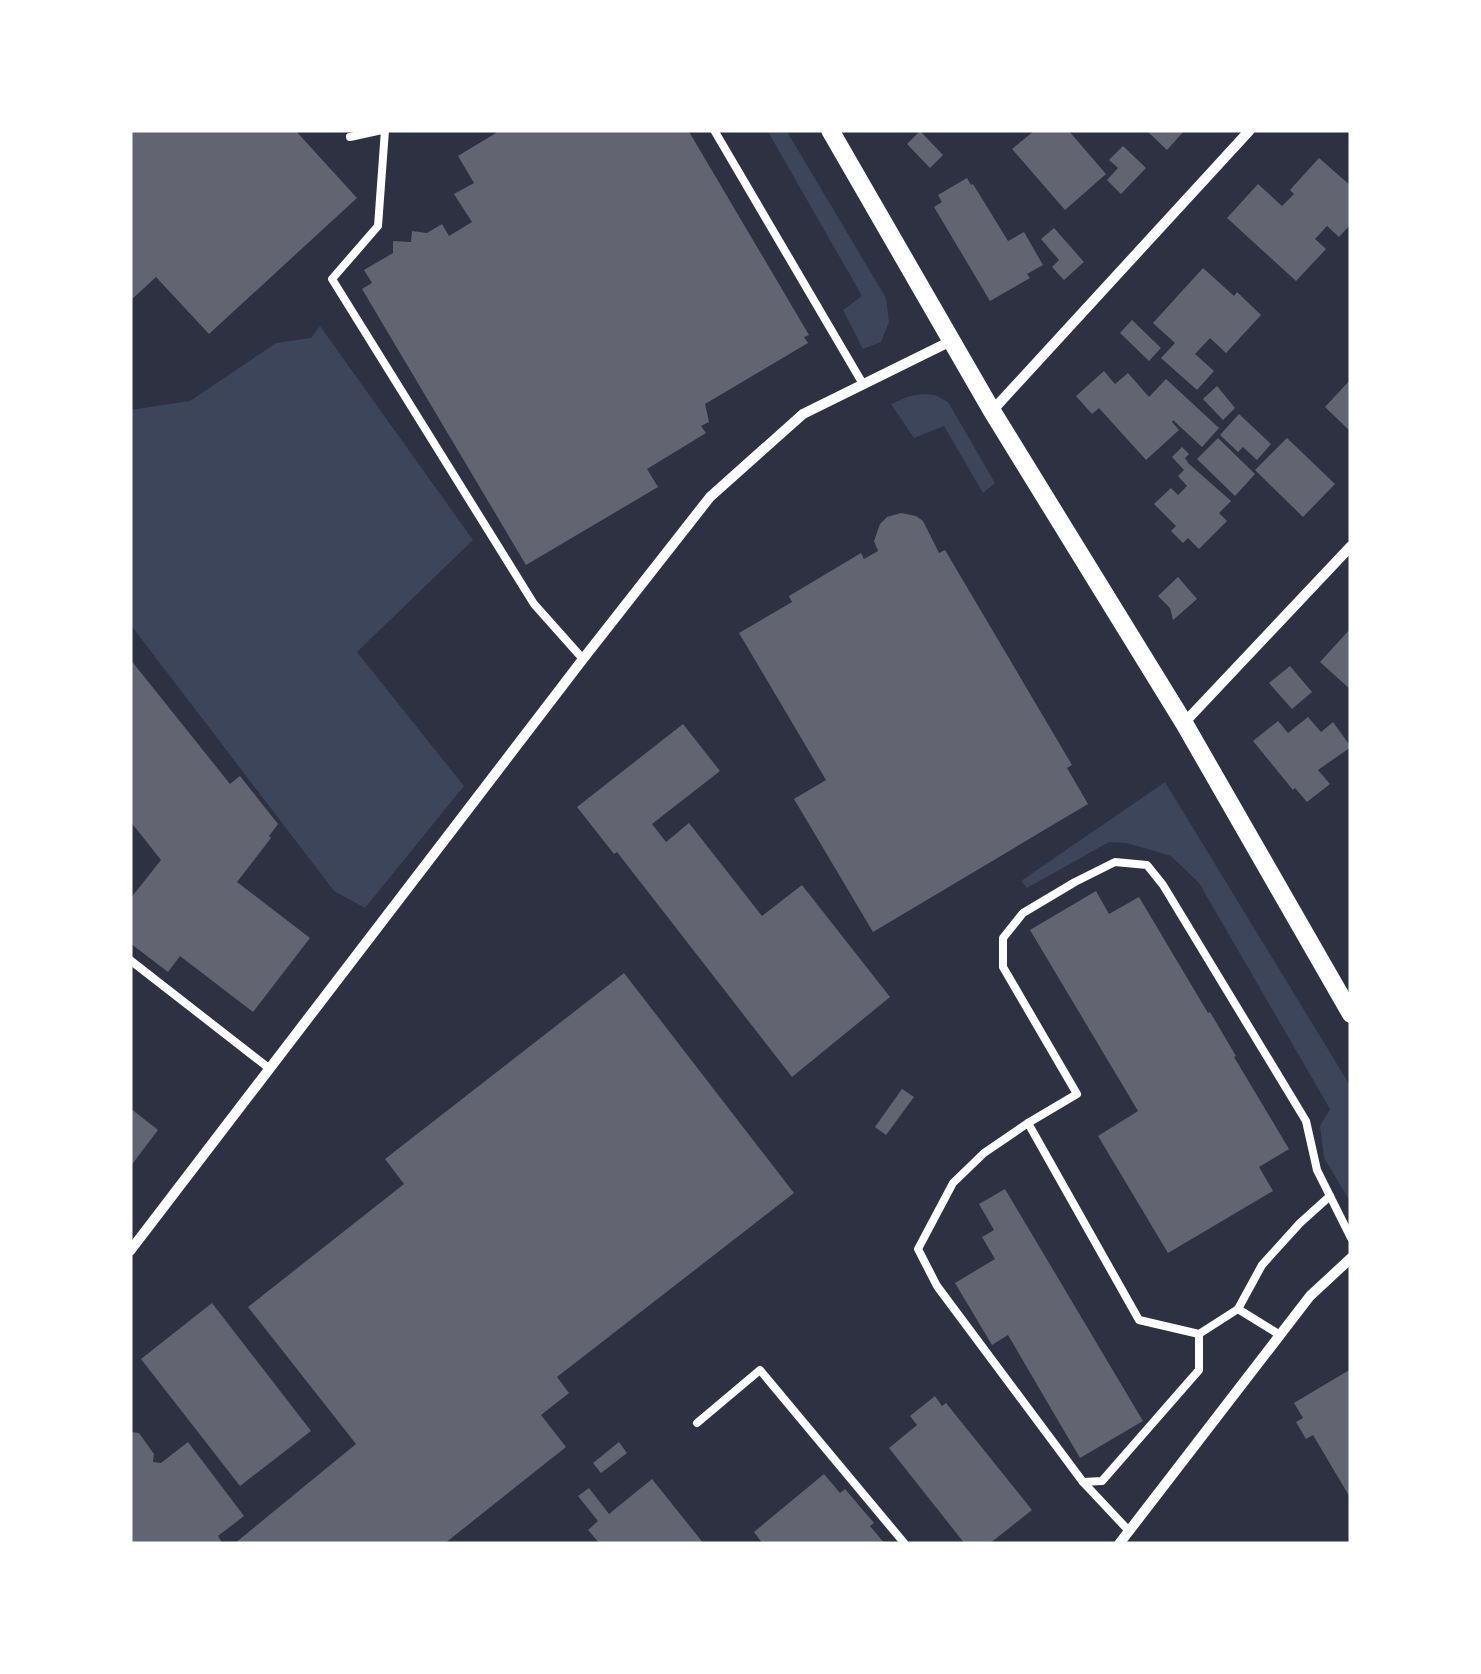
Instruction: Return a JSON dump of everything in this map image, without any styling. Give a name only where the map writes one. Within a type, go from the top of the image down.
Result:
[{"type":"street","points":[[830,130],[992,411],[1184,724],[1351,1014]]},
{"type":"street","points":[[992,411],[1250,130]]},
{"type":"street","points":[[130,1251],[710,497],[803,414],[951,341]]},
{"type":"street","points":[[1184,724],[1351,546]]},
{"type":"street","points":[[1120,1544],[1310,1296],[1351,1258]]},
{"type":"lane","points":[[346,132],[383,130],[378,226],[332,279],[534,604],[583,660]]},
{"type":"lane","points":[[714,130],[862,384]]},
{"type":"lane","points":[[1130,1531],[1083,1482],[938,1286],[918,1249],[954,1183],[984,1153],[1077,1094],[1003,966],[1003,938],[1024,913],[1115,862],[1147,865],[1163,885],[1306,1121],[1317,1170],[1351,1238]]},
{"type":"lane","points":[[130,960],[270,1068]]},
{"type":"lane","points":[[1028,1123],[1138,1320],[1199,1334],[1238,1309],[1262,1265],[1330,1196]]},
{"type":"lane","points":[[1238,1309],[1280,1335]]},
{"type":"lane","points":[[1083,1482],[1102,1481],[1198,1370],[1199,1334]]},
{"type":"lane","points":[[697,1423],[760,1370],[905,1544]]},
{"type":"shaded area","points":[[767,130],[786,130],[886,298],[889,322],[881,342],[863,349],[843,310],[862,296]]},
{"type":"shaded area","points":[[320,326],[473,540],[357,652],[464,786],[365,908],[334,891],[130,624],[130,410],[190,401],[276,343],[311,338]]},
{"type":"shaded area","points":[[922,394],[948,402],[995,483],[983,493],[944,426],[914,438],[891,404]]},
{"type":"shaded area","points":[[1165,782],[1351,1087],[1351,1203],[1324,1158],[1320,1126],[1330,1109],[1199,883],[1171,856],[1109,842],[1027,888],[1021,881]]},
{"type":"building","points":[[130,130],[295,130],[357,198],[209,334],[156,277],[130,301]]},
{"type":"building","points":[[494,130],[688,130],[809,335],[804,337],[808,343],[705,404],[709,422],[701,426],[706,433],[647,469],[658,487],[526,565],[362,289],[372,283],[364,270],[393,253],[393,241],[411,242],[412,231],[427,233],[442,224],[449,236],[472,222],[454,194],[474,183],[458,156],[496,133]]},
{"type":"building","points":[[1035,130],[1068,130],[1106,174],[1065,210],[1012,149]]},
{"type":"building","points":[[1146,130],[1185,130],[1167,150]]},
{"type":"building","points":[[920,131],[943,155],[930,168],[907,144]]},
{"type":"building","points":[[1123,146],[1146,168],[1121,194],[1107,180],[1118,168],[1109,160]]},
{"type":"building","points":[[1319,158],[1351,186],[1351,224],[1339,237],[1327,226],[1315,239],[1326,249],[1296,281],[1227,218],[1258,184],[1282,206],[1294,194],[1290,190]]},
{"type":"building","points":[[967,178],[1008,241],[1024,232],[1043,265],[1027,274],[1030,278],[990,301],[934,207],[942,202],[938,195]]},
{"type":"building","points":[[1054,228],[1084,262],[1064,280],[1052,267],[1059,260],[1041,239]]},
{"type":"building","points":[[1203,268],[1261,315],[1226,353],[1210,338],[1195,354],[1214,371],[1197,390],[1161,358],[1175,343],[1153,323]]},
{"type":"building","points":[[1132,320],[1161,348],[1149,361],[1120,333]]},
{"type":"building","points":[[1104,371],[1115,384],[1128,373],[1149,397],[1166,379],[1219,428],[1202,447],[1173,420],[1179,430],[1146,460],[1099,408],[1092,414],[1076,396]]},
{"type":"building","points":[[1351,379],[1351,432],[1325,407]]},
{"type":"building","points":[[1217,386],[1235,408],[1223,420],[1203,399]]},
{"type":"building","points":[[1239,414],[1271,444],[1257,460],[1243,447],[1238,452],[1220,435]]},
{"type":"building","points":[[1218,438],[1255,474],[1235,496],[1197,459]]},
{"type":"building","points":[[1287,438],[1335,484],[1303,517],[1255,470]]},
{"type":"building","points":[[1182,447],[1189,454],[1185,458],[1189,464],[1231,501],[1219,513],[1227,521],[1199,549],[1188,538],[1183,543],[1171,531],[1176,526],[1154,504],[1171,488],[1178,495],[1187,486],[1178,476],[1184,470],[1172,457]]},
{"type":"building","points":[[901,513],[923,521],[939,553],[945,550],[1072,765],[1067,768],[1088,804],[873,932],[794,799],[826,780],[739,633],[792,602],[789,596],[861,553],[864,559],[878,551],[874,541],[880,524]]},
{"type":"building","points":[[1178,577],[1197,599],[1173,620],[1170,608],[1158,596]]},
{"type":"building","points":[[1351,628],[1351,690],[1320,662]]},
{"type":"building","points":[[130,659],[230,784],[240,776],[278,824],[237,882],[310,938],[253,1012],[180,956],[168,972],[130,943],[130,899],[161,860],[130,821]]},
{"type":"building","points":[[1290,666],[1312,692],[1292,709],[1269,683]]},
{"type":"building","points":[[1308,717],[1321,732],[1333,722],[1351,747],[1318,770],[1330,784],[1307,802],[1253,741],[1278,721],[1288,733]]},
{"type":"building","points":[[683,724],[720,771],[652,824],[666,842],[689,823],[762,916],[802,885],[890,997],[792,1077],[617,852],[614,854],[577,807]]},
{"type":"building","points":[[1096,891],[1109,914],[1139,897],[1289,1149],[1259,1167],[1273,1191],[1168,1253],[1098,1136],[1138,1111],[1030,930]]},
{"type":"building","points":[[624,973],[794,1193],[557,1377],[569,1393],[541,1415],[566,1447],[444,1544],[234,1544],[356,1444],[248,1307],[404,1184],[385,1159]]},
{"type":"building","points":[[902,1089],[914,1097],[886,1135],[875,1127]]},
{"type":"building","points":[[130,1108],[158,1130],[130,1167]]},
{"type":"building","points":[[1005,1189],[1143,1421],[1080,1458],[1008,1335],[992,1345],[955,1283],[995,1259],[982,1237],[994,1230],[979,1204]]},
{"type":"building","points":[[212,1303],[311,1431],[240,1486],[141,1359]]},
{"type":"building","points":[[1351,1369],[1351,1499],[1313,1435],[1306,1439],[1296,1422],[1303,1418],[1294,1403]]},
{"type":"building","points":[[935,1396],[942,1406],[946,1403],[1032,1510],[989,1544],[965,1544],[889,1448],[917,1425],[910,1416]]},
{"type":"building","points":[[130,1432],[139,1433],[154,1454],[153,1462],[161,1463],[188,1442],[244,1516],[218,1536],[223,1544],[130,1544]]},
{"type":"building","points":[[619,1442],[627,1453],[601,1473],[593,1463]]},
{"type":"building","points":[[824,1474],[840,1493],[845,1489],[874,1523],[870,1526],[885,1544],[763,1544],[754,1532]]},
{"type":"building","points":[[652,1479],[704,1544],[600,1544],[588,1530],[598,1521],[578,1496],[589,1488],[609,1514]]}]
